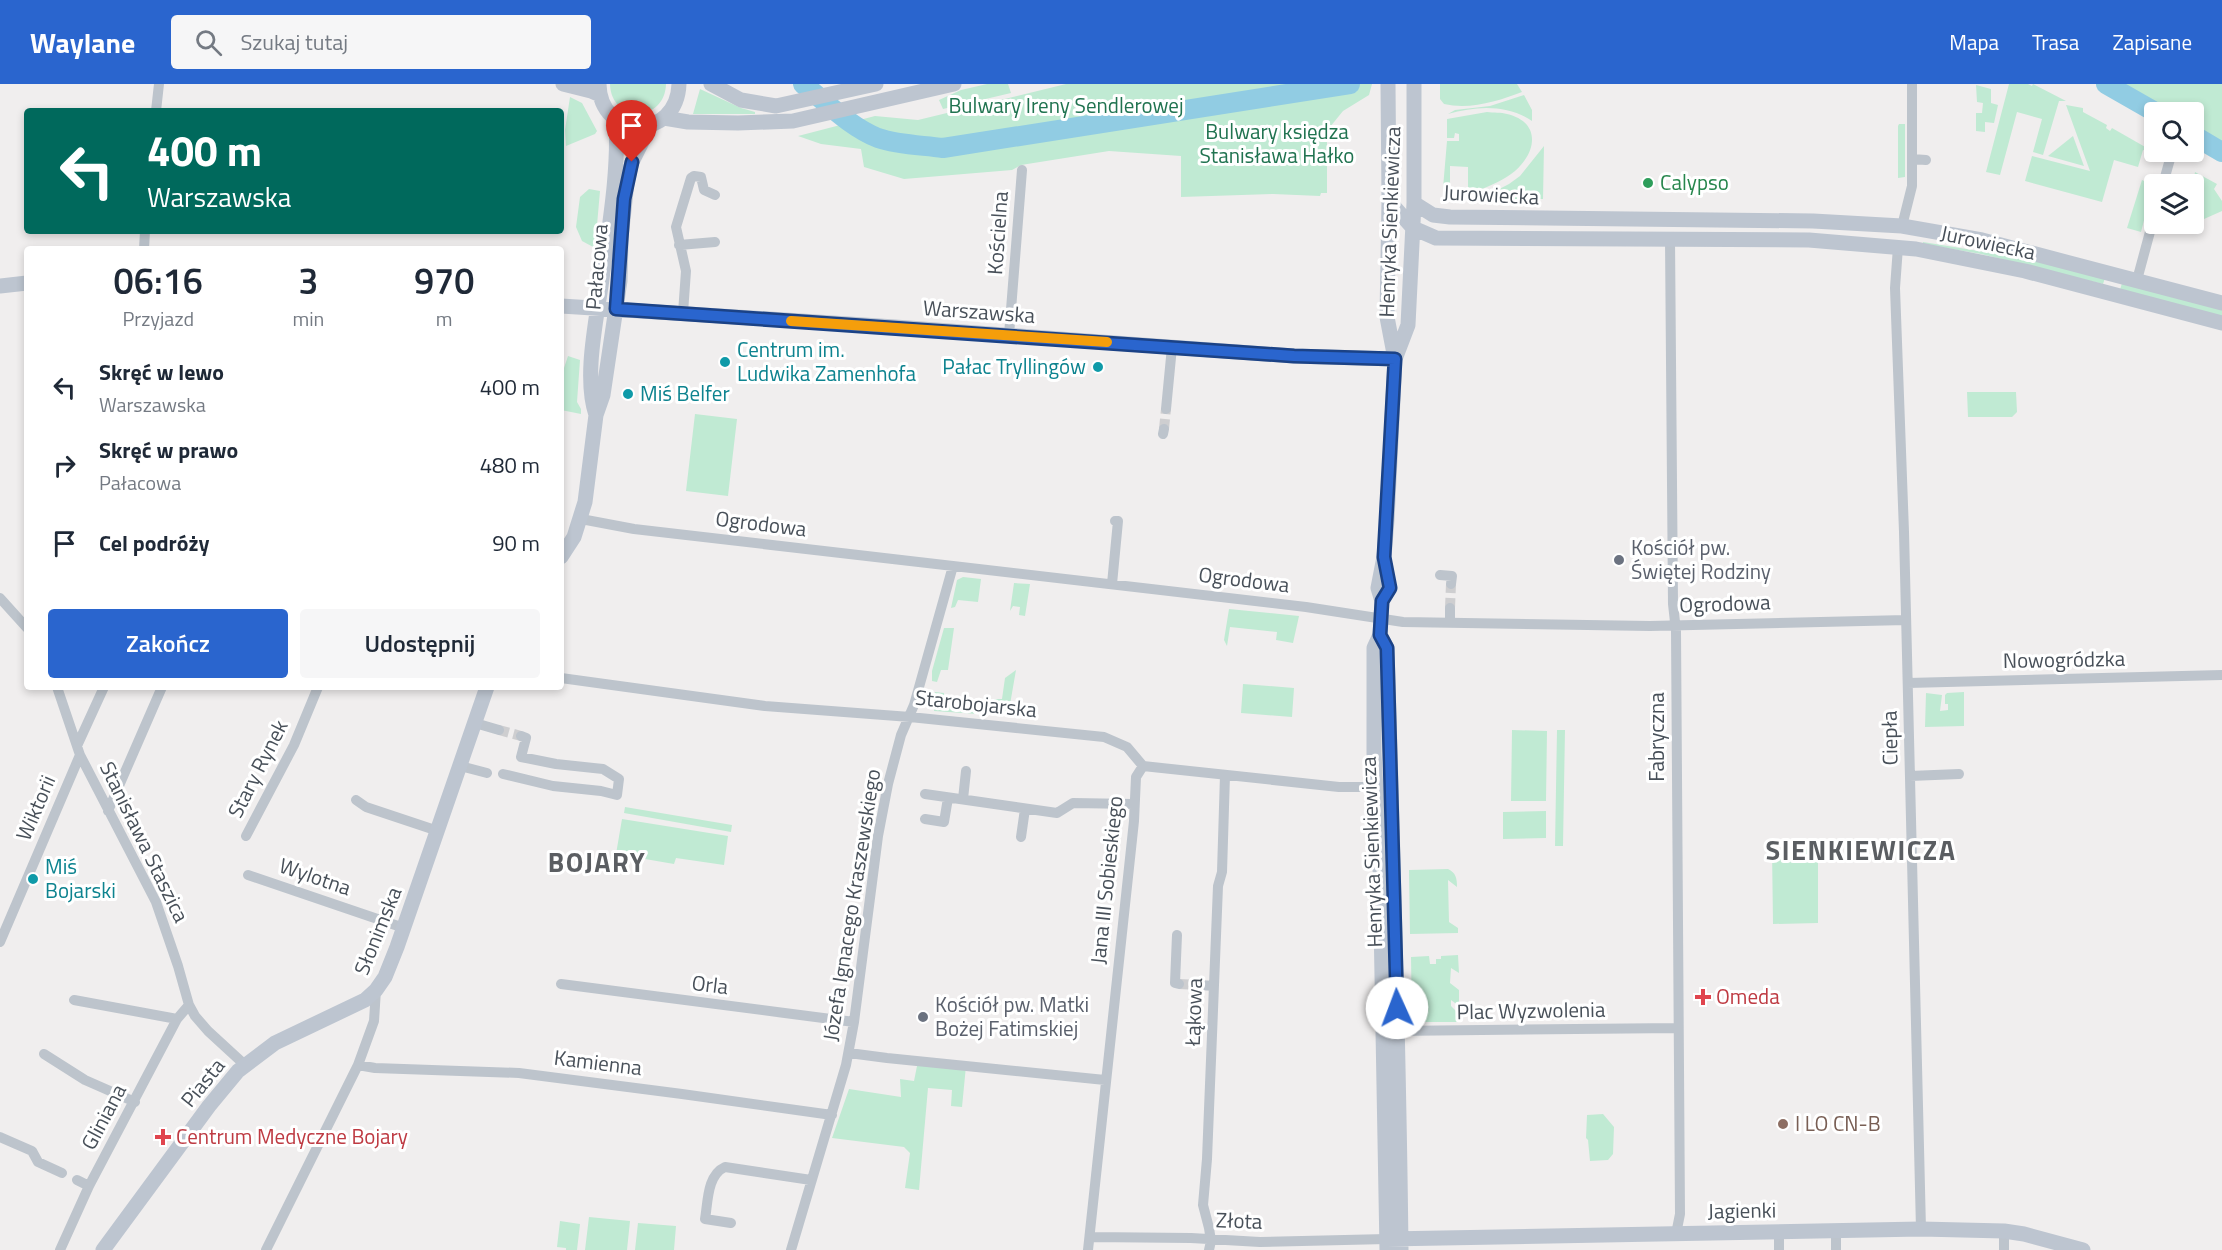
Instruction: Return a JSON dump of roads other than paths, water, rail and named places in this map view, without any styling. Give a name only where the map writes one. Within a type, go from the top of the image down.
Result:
[{"type":"street","points":[[156,108],[159,84]]},
{"type":"street","points":[[563,84],[591,91],[599,89],[603,105],[616,120],[638,127],[657,122],[793,121],[954,84]]},
{"type":"street","name":"Pałacowa","points":[[580,519],[586,492],[596,415],[603,395],[616,309],[627,182],[632,162],[657,122],[675,103],[679,84]]},
{"type":"street","points":[[711,84],[741,99],[776,106],[876,84]]},
{"type":"street","points":[[1898,248],[1912,186],[1912,84]]},
{"type":"street","name":"Henryka Sienkiewicza","points":[[1395,359],[1408,325],[1414,203],[1414,85]]},
{"type":"street","name":"Henryka Sienkiewicza","points":[[1386,866],[1374,753],[1374,648],[1381,627],[1382,601],[1378,588],[1384,557],[1395,359],[1387,317],[1388,87]]},
{"type":"street","name":"Pałacowa","points":[[596,415],[592,405],[592,348],[616,156],[616,120]]},
{"type":"street","points":[[1912,159],[1926,160]]},
{"type":"street","name":"Kościelna","points":[[1009,335],[1022,170]]},
{"type":"street","points":[[683,313],[686,271],[676,227],[691,178],[701,177],[704,190],[716,195]]},
{"type":"street","points":[[1389,201],[1413,228]]},
{"type":"street","name":"Jurowiecka","points":[[1414,203],[1433,215],[1471,218],[1836,221],[1902,226],[1982,240],[2222,303]]},
{"type":"street","points":[[1470,237],[1471,218]]},
{"type":"street","points":[[1534,219],[1535,238]]},
{"type":"street","points":[[1670,220],[1670,238]]},
{"type":"street","points":[[1741,240],[1749,221]]},
{"type":"street","name":"Jurowiecka","points":[[1413,228],[1436,238],[1827,241],[1898,248],[2016,268],[2222,323]]},
{"type":"street","points":[[2137,280],[2149,234]]},
{"type":"street","name":"Fabryczna","points":[[1670,238],[1673,604],[1676,625],[1680,1214],[1676,1234]]},
{"type":"street","points":[[680,245],[715,242]]},
{"type":"street","name":"Ciepła","points":[[1898,248],[1895,288],[1908,683],[1921,1228]]},
{"type":"street","points":[[0,286],[24,284]]},
{"type":"street","name":"Warszawska","points":[[564,306],[1294,356],[1395,359]]},
{"type":"street","points":[[1166,409],[1172,347]]},
{"type":"street","points":[[564,552],[574,537],[580,519]]},
{"type":"street","name":"Ogrodowa","points":[[580,519],[634,529],[1306,607],[1381,627],[1403,622],[1676,625],[1906,620]]},
{"type":"street","points":[[1112,585],[1118,521],[1115,521]]},
{"type":"street","name":"Józefa Ignacego Kraszewskiego","points":[[791,1250],[849,1053],[882,812],[902,735],[910,717],[953,566]]},
{"type":"street","points":[[1440,575],[1452,576],[1451,584]]},
{"type":"street","points":[[1,601],[24,625]]},
{"type":"street","points":[[1450,608],[1450,622]]},
{"type":"street","name":"Henryka Sienkiewicza","points":[[1381,627],[1387,648],[1386,866],[1394,1244]]},
{"type":"street","name":"Nowogródzka","points":[[1908,683],[2222,675]]},
{"type":"street","name":"Starobojarska","points":[[564,678],[765,706],[910,717],[1104,737],[1116,740],[1127,747],[1143,766]]},
{"type":"street","name":"Stanisława Staszica","points":[[58,690],[79,751],[156,902],[189,1005],[208,1031],[245,1065]]},
{"type":"street","name":"Wiktorii","points":[[0,942],[103,690]]},
{"type":"street","points":[[108,811],[161,690]]},
{"type":"street","name":"Stary Rynek","points":[[246,836],[294,745],[317,690]]},
{"type":"street","name":"Słonimska","points":[[266,1250],[358,1065],[374,1021],[376,990],[388,970],[404,928],[486,690]]},
{"type":"street","points":[[475,723],[499,730]]},
{"type":"street","points":[[503,774],[553,786],[601,791],[616,795],[619,779],[603,769],[556,764],[521,757],[526,738],[521,736]]},
{"type":"street","points":[[460,766],[487,773]]},
{"type":"street","points":[[1143,766],[1339,787],[1376,787]]},
{"type":"street","name":"Jana III Sobieskiego","points":[[1088,1250],[1134,821],[1136,777],[1143,766]]},
{"type":"street","points":[[963,799],[966,771]]},
{"type":"street","points":[[1910,776],[1959,774]]},
{"type":"street","name":"Łąkowa","points":[[1210,1245],[1203,1206],[1218,886],[1222,872],[1226,775]]},
{"type":"street","points":[[925,794],[1057,813],[1073,803],[1133,808]]},
{"type":"street","points":[[925,819],[944,822],[948,798]]},
{"type":"street","points":[[356,800],[366,807],[438,831]]},
{"type":"street","points":[[1022,837],[1025,809]]},
{"type":"street","name":"Wylotna","points":[[248,876],[404,928]]},
{"type":"street","points":[[1177,935],[1175,983],[1179,984]]},
{"type":"street","name":"Orla","points":[[561,984],[854,1022]]},
{"type":"street","points":[[1200,985],[1214,986]]},
{"type":"street","name":"Piasta","points":[[104,1250],[209,1106],[245,1065],[275,1043],[355,1006],[376,990]]},
{"type":"street","points":[[74,1000],[177,1019]]},
{"type":"street","name":"Gliniana","points":[[60,1250],[89,1186],[177,1019],[189,1005]]},
{"type":"street","name":"Plac Wyzwolenia","points":[[1391,1031],[1678,1028]]},
{"type":"street","points":[[849,1053],[1105,1080]]},
{"type":"street","points":[[44,1054],[85,1080],[135,1102]]},
{"type":"street","name":"Kamienna","points":[[358,1065],[375,1068],[519,1073],[832,1115]]},
{"type":"street","points":[[0,1137],[32,1151],[38,1162],[62,1173]]},
{"type":"street","points":[[731,1223],[705,1219],[712,1180],[719,1169],[725,1167],[811,1180]]},
{"type":"street","points":[[76,1180],[89,1186]]},
{"type":"street","name":"Jagienki","points":[[1394,1244],[1921,1228],[2004,1231],[2083,1250]]},
{"type":"street","points":[[1836,1230],[1836,1250]]},
{"type":"street","points":[[2004,1231],[2004,1250]]},
{"type":"street","points":[[1779,1232],[1779,1250]]},
{"type":"street","name":"Złota","points":[[1090,1237],[1191,1238],[1210,1245],[1260,1242],[1394,1244]]},
{"type":"waterway","points":[[803,84],[848,121],[878,138],[943,148],[1350,84]]},
{"type":"waterway","points":[[2106,84],[2144,106]]},
{"type":"waterway","points":[[2204,141],[2222,152]]},
{"type":"tunnel","points":[[1164,429],[1166,409]]},
{"type":"tunnel","points":[[1450,608],[1451,584]]},
{"type":"tunnel","points":[[499,730],[521,736]]},
{"type":"tunnel","points":[[1179,984],[1200,985]]},
{"type":"place","name":"Calypso","points":[[1648,183]]},
{"type":"place","name":"Centrum im. Ludwika Zamenhofa","points":[[725,362]]},
{"type":"place","name":"Pałac Tryllingów","points":[[1098,367]]},
{"type":"place","name":"Miś Belfer","points":[[628,394]]},
{"type":"place","name":"Kościół pw. Świętej Rodziny","points":[[1619,560]]},
{"type":"place","name":"Miś Bojarski","points":[[33,879]]},
{"type":"place","name":"Omeda","points":[[1703,997]]},
{"type":"place","name":"Kościół pw. Matki Bożej Fatimskiej","points":[[923,1017]]},
{"type":"place","name":"I LO CN-B","points":[[1783,1124]]},
{"type":"place","name":"Centrum Medyczne Bojary","points":[[163,1137]]},
{"type":"district","name":"SIENKIEWICZA","points":[[1861,851]]},
{"type":"district","name":"BOJARY","points":[[597,863]]},
{"type":"park label","name":"Bulwary Ireny Sendlerowej","points":[[1066,106]]},
{"type":"park label","name":"Bulwary księdza Stanisława Hałko","points":[[1277,144]]}]
